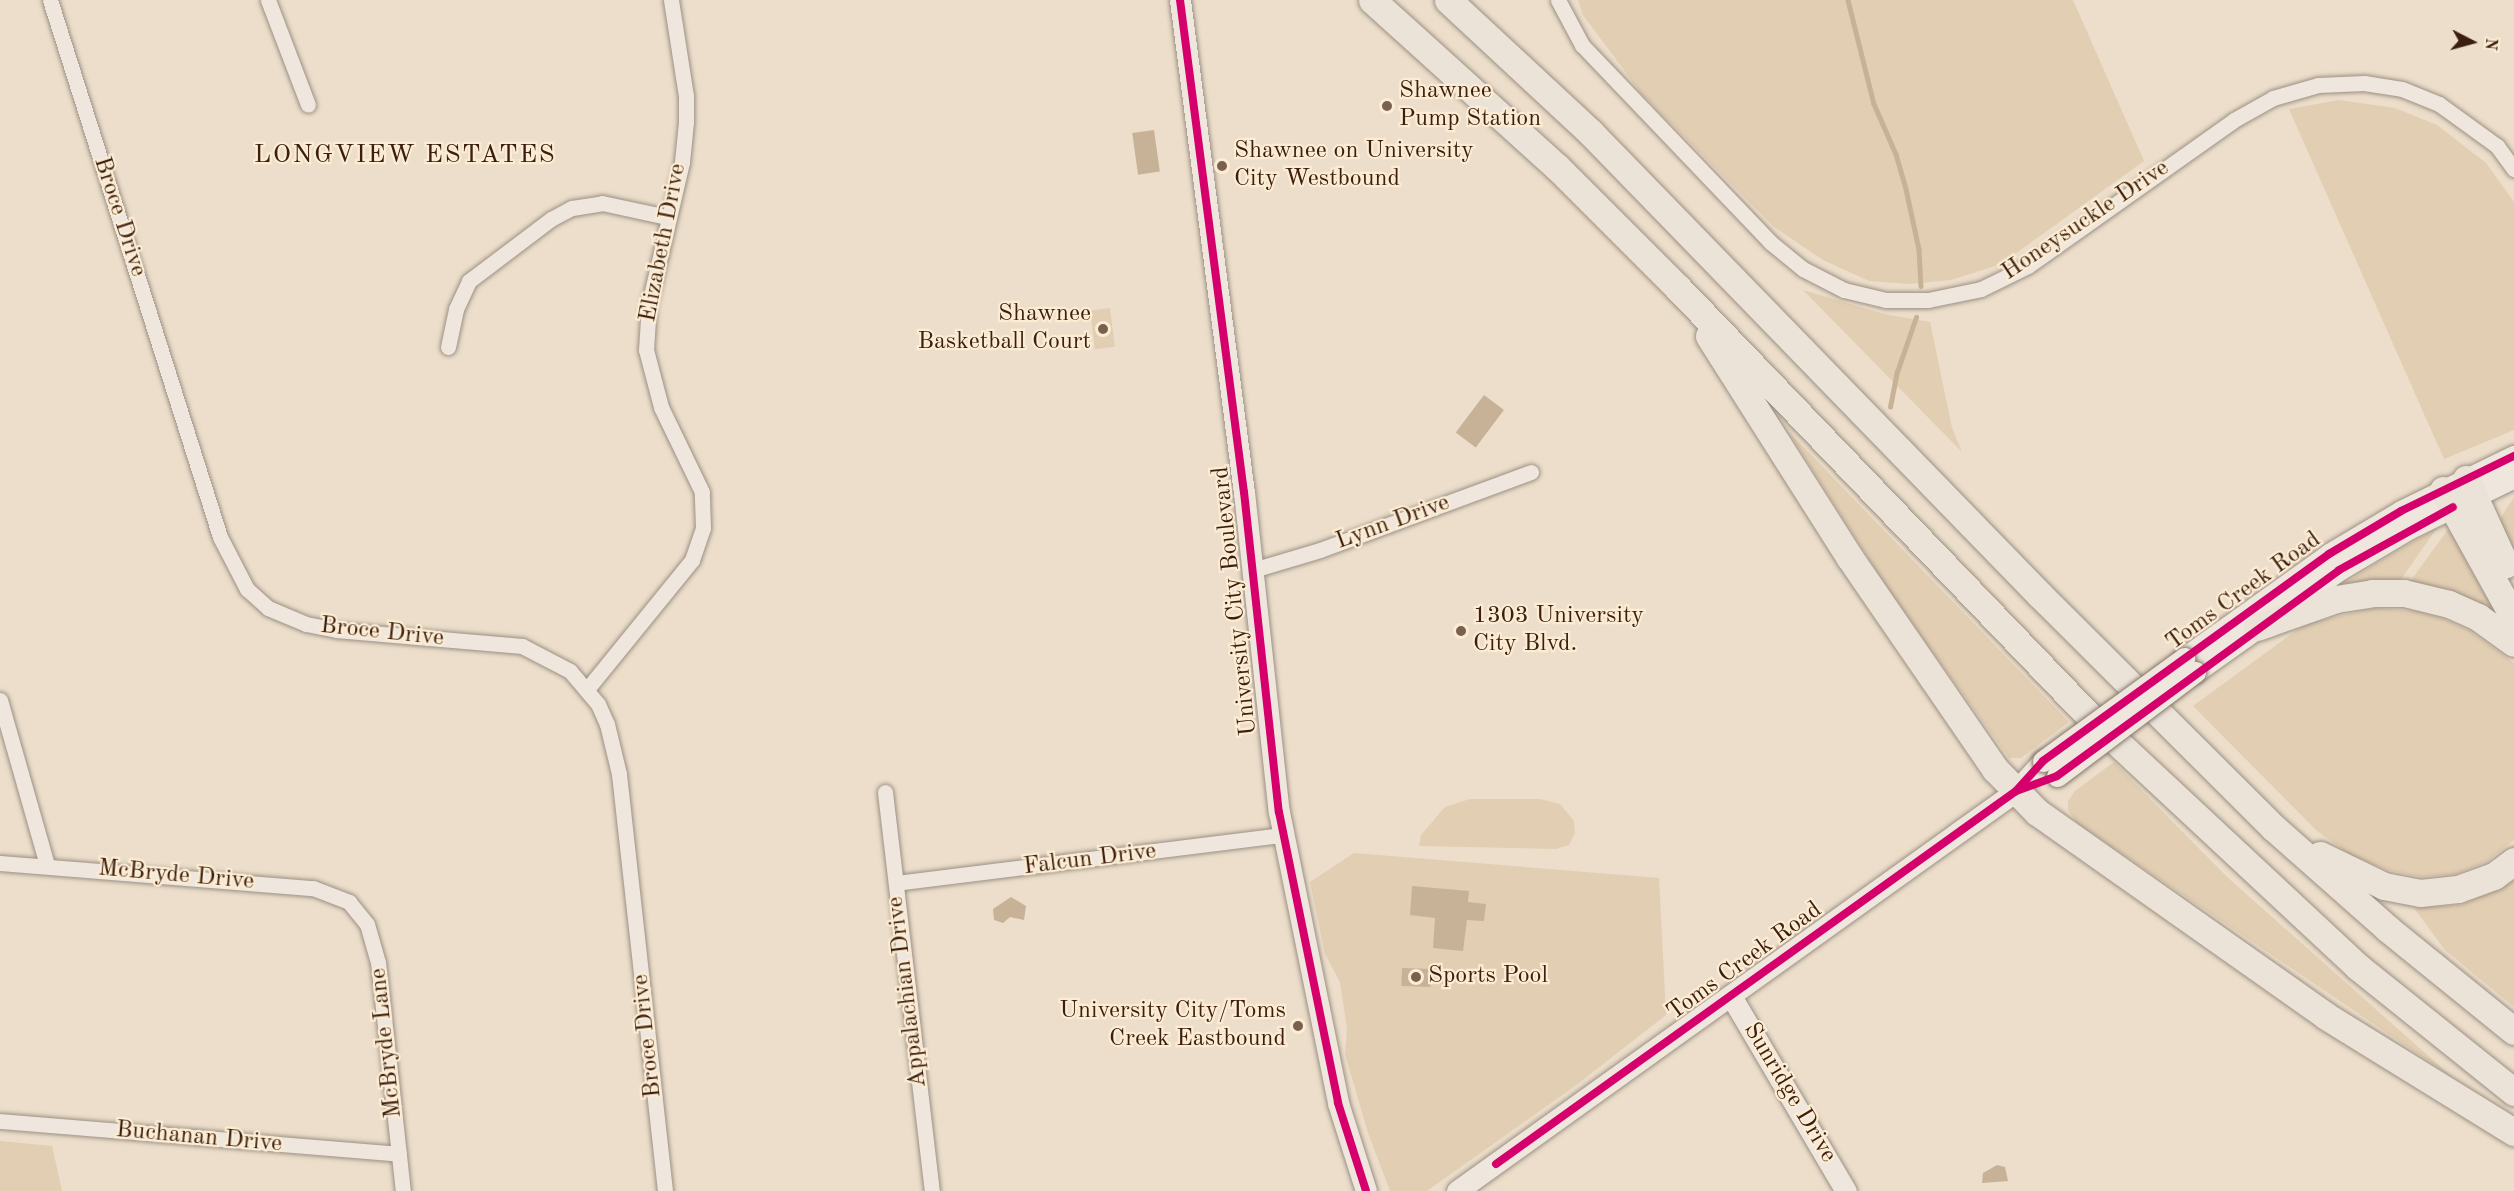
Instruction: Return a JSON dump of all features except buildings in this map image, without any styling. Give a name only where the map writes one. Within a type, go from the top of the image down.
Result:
[{"type":"highway","points":[[1372,0],[1548,159],[1678,288],[2090,717],[2358,967],[2514,1092]]},
{"type":"highway","points":[[1448,0],[1590,132],[2040,595],[2274,828],[2388,929],[2514,1031]]},
{"type":"highway","points":[[1678,288],[1850,558],[1995,769],[2016,791],[2056,828],[2245,962],[2406,1068],[2514,1132]]},
{"type":"highway","points":[[2459,493],[2514,581]]},
{"type":"highway","points":[[2459,493],[2514,618]]},
{"type":"highway","points":[[2257,627],[2336,599],[2372,593],[2404,593],[2449,604],[2478,617],[2514,643]]},
{"type":"highway","points":[[2274,828],[2344,869],[2384,886],[2420,893],[2458,889],[2494,876],[2514,861]]},
{"type":"main road","name":"University City Boulevard","points":[[1180,0],[1253,570],[1283,835],[1338,1103],[1366,1191]]},
{"type":"main road","name":"Toms Creek Road","points":[[2189,665],[2257,627],[2339,570],[2514,456]]},
{"type":"main road","name":"Toms Creek Road","points":[[1457,1191],[2050,769],[2189,665],[2329,554],[2459,493],[2514,477]]},
{"type":"main road","name":"Sunridge Drive","points":[[1731,996],[1846,1191]]},
{"type":"street","name":"Broce Drive","points":[[50,0],[220,537],[247,589],[278,613],[316,626],[522,646],[555,660],[588,688],[607,724],[617,762],[665,1191]]},
{"type":"street","points":[[268,0],[308,105]]},
{"type":"street","name":"Elizabeth Drive","points":[[588,688],[692,560],[703,528],[702,492],[661,407],[646,350],[649,304],[681,162],[686,122],[686,96],[671,0]]},
{"type":"street","name":"Honeysuckle Drive","points":[[1558,0],[1582,45],[1770,242],[1803,269],[1844,290],[1886,300],[1928,300],[1982,288],[2028,266],[2234,120],[2273,98],[2318,85],[2364,82],[2402,89],[2439,104],[2497,146],[2514,169]]},
{"type":"street","points":[[448,347],[456,309],[469,281],[551,219],[572,208],[602,203],[667,218]]},
{"type":"street","name":"Lynn Drive","points":[[1253,570],[1320,550],[1531,472]]},
{"type":"street","points":[[0,700],[47,865]]},
{"type":"street","name":"Appalachian Drive","points":[[885,792],[932,1191]]},
{"type":"street","name":"Falcun Drive","points":[[896,883],[1283,835]]},
{"type":"street","name":"McBryde Drive","points":[[0,863],[313,888],[349,902]]},
{"type":"street","name":"McBryde Lane","points":[[349,902],[367,924],[378,962],[403,1191]]},
{"type":"street","name":"Buchanan Drive","points":[[0,1121],[399,1154]]},
{"type":"shaded area","points":[[1578,0],[2073,0],[2144,161],[2001,264],[1951,280],[1910,284],[1869,281],[1823,260],[1774,227],[1641,93],[1583,15]]},
{"type":"shaded area","points":[[2339,100],[2395,108],[2437,125],[2486,163],[2514,202],[2514,430],[2444,459],[2289,109]]},
{"type":"shaded area","points":[[1154,130],[1160,172],[1138,175],[1132,133]]},
{"type":"shaded area","points":[[1803,290],[1884,314],[1930,322],[1952,428],[1962,452]]},
{"type":"shaded area","name":"Shawnee Basketball Court","points":[[1110,308],[1115,347],[1095,349],[1090,310]]},
{"type":"shaded area","points":[[1484,395],[1504,410],[1476,448],[1456,433]]},
{"type":"shaded area","points":[[1788,431],[2069,722],[2021,758],[2009,758],[1890,592]]},
{"type":"shaded area","points":[[2514,497],[2514,555],[2498,522]]},
{"type":"shaded area","points":[[2437,528],[2399,582],[2336,589],[2377,563]]},
{"type":"shaded area","points":[[2449,528],[2510,626],[2409,583]]},
{"type":"shaded area","points":[[2374,608],[2416,611],[2444,619],[2470,631],[2514,663],[2514,840],[2486,862],[2455,874],[2421,877],[2388,870],[2351,855],[2317,831],[2193,706],[2305,624]]},
{"type":"shaded area","points":[[2114,762],[2226,876],[2452,1077],[2077,823],[2068,810],[2068,801],[2075,791]]},
{"type":"shaded area","points":[[1470,799],[1540,799],[1560,804],[1574,821],[1575,833],[1569,845],[1556,849],[1419,846],[1421,835],[1445,807]]},
{"type":"shaded area","points":[[1354,853],[1659,878],[1666,1015],[1575,1086],[1427,1191],[1390,1191],[1368,1133],[1345,1054],[1347,1029],[1340,982],[1325,954],[1310,882]]},
{"type":"shaded area","points":[[2514,881],[2514,1007],[2445,950],[2414,908],[2462,905]]},
{"type":"shaded area","points":[[1412,886],[1469,891],[1468,902],[1486,904],[1484,921],[1467,920],[1463,951],[1433,948],[1435,918],[1410,915]]},
{"type":"shaded area","points":[[1011,897],[1026,906],[1024,920],[1010,917],[1003,923],[994,920],[993,909]]},
{"type":"shaded area","name":"Sports Pool","points":[[1402,968],[1431,969],[1430,987],[1401,986]]},
{"type":"shaded area","points":[[0,1141],[52,1146],[62,1191],[0,1191]]},
{"type":"shaded area","points":[[1997,1165],[2005,1167],[2008,1181],[1982,1183],[1983,1173]]},
{"type":"waterway","points":[[1848,0],[1874,104],[1896,154],[1906,189],[1919,249],[1921,286]]},
{"type":"waterway","points":[[1890,407],[1897,372],[1916,317]]},
{"type":"cycle path","points":[[1180,0],[1244,492],[1279,812],[1338,1103],[1366,1191]]},
{"type":"cycle path","points":[[1496,1164],[2016,791],[2043,761],[2329,554],[2401,511],[2514,456]]},
{"type":"cycle path","points":[[2019,790],[2057,776],[2339,570],[2453,507]]},
{"type":"place","name":"Shawnee Pump Station","points":[[1387,106]]},
{"type":"place","name":"Shawnee on University City Westbound","points":[[1222,166]]},
{"type":"place","name":"Shawnee Basketball Court","points":[[1103,329]]},
{"type":"place","name":"1303 University City Blvd.","points":[[1461,631]]},
{"type":"place","name":"Sports Pool","points":[[1416,977]]},
{"type":"place","name":"University City/Toms Creek Eastbound","points":[[1298,1026]]},
{"type":"district","name":"LONGVIEW ESTATES","points":[[405,156]]}]
